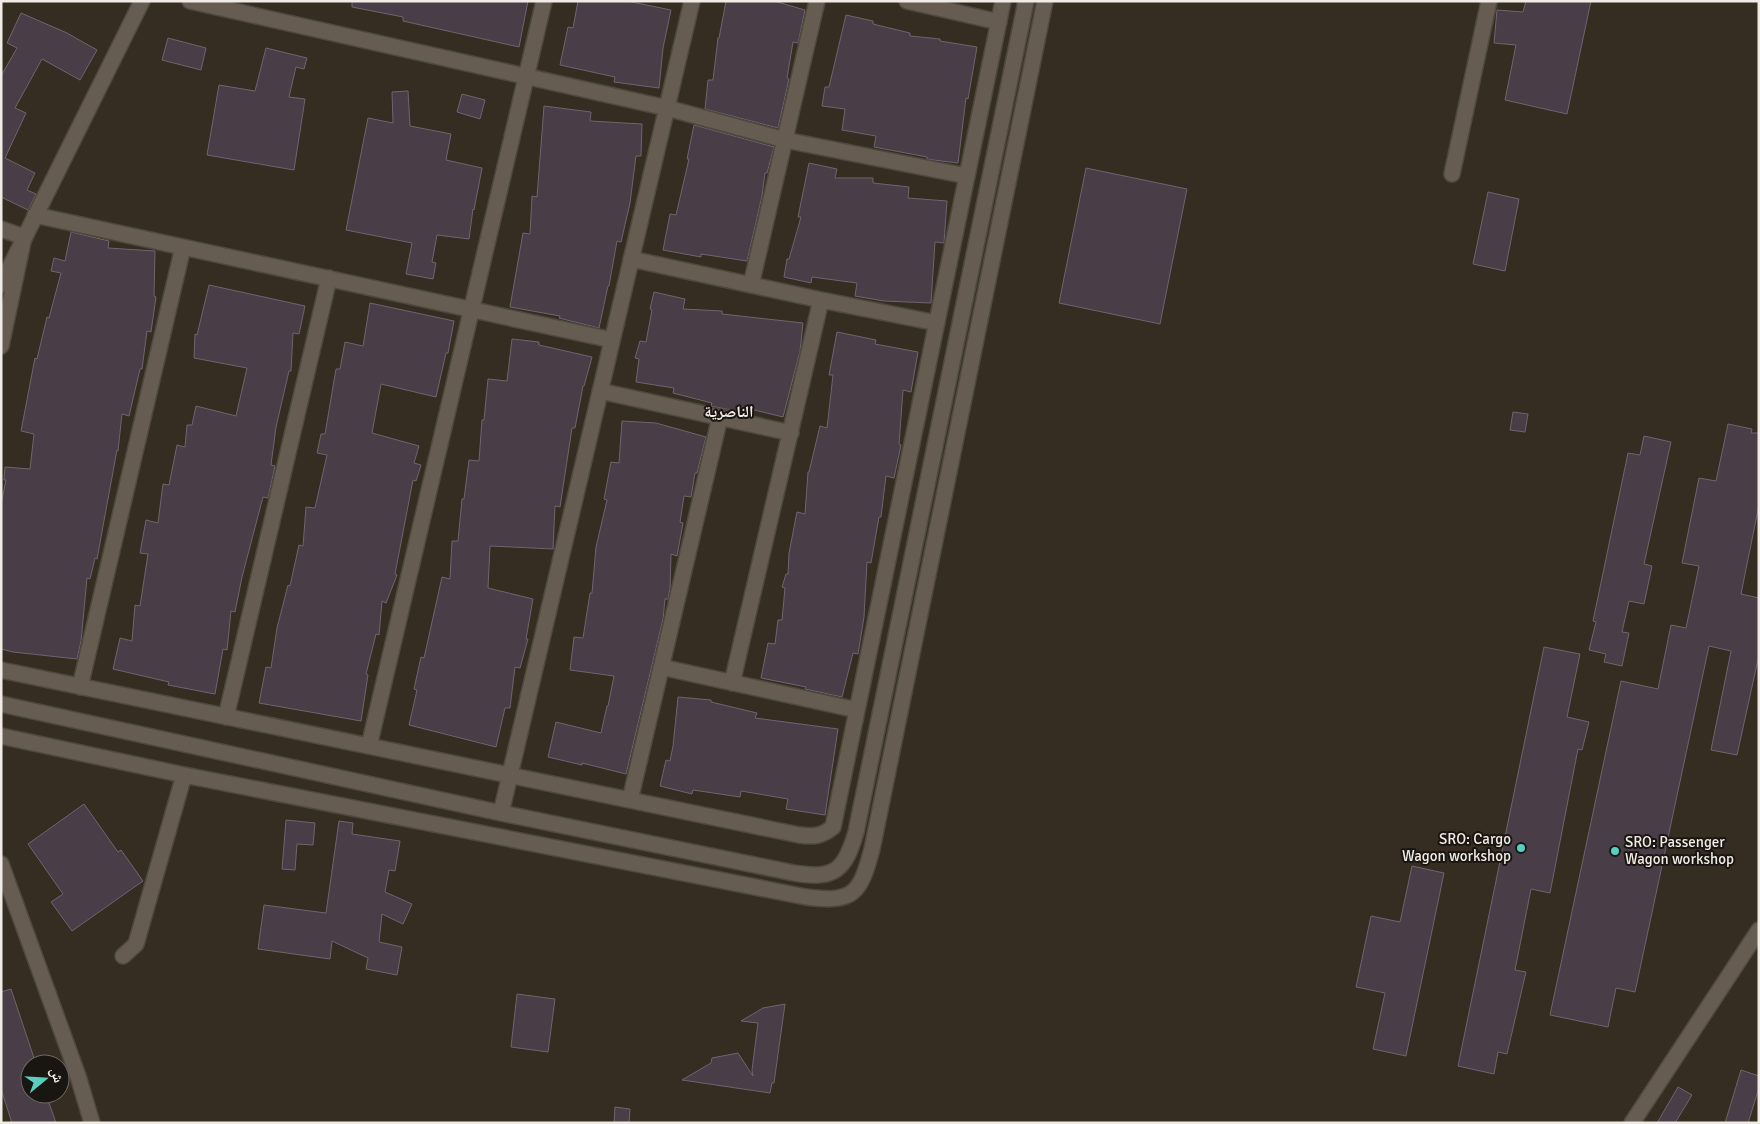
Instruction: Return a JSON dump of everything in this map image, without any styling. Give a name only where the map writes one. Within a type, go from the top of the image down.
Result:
[{"type":"street","points":[[1,285],[142,1]]},
{"type":"street","points":[[190,1],[667,108],[784,140],[967,176]]},
{"type":"street","points":[[369,746],[544,1]]},
{"type":"street","points":[[500,813],[692,1]]},
{"type":"street","points":[[750,285],[817,1]]},
{"type":"street","points":[[907,1],[999,22]]},
{"type":"street","points":[[1,670],[799,835],[818,836],[833,827],[1003,1]]},
{"type":"street","points":[[1,704],[500,813],[809,876],[822,875],[840,868],[846,860],[856,832],[1026,1]]},
{"type":"street","points":[[1,736],[184,775],[806,897],[826,899],[848,897],[855,891],[866,872],[872,849],[1045,1]]},
{"type":"street","points":[[1452,174],[1489,1]]},
{"type":"street","points":[[36,215],[612,340]]},
{"type":"street","points":[[1,229],[24,237]]},
{"type":"street","points":[[1,346],[24,237]]},
{"type":"street","points":[[80,687],[184,247]]},
{"type":"street","points":[[631,259],[937,323]]},
{"type":"street","points":[[226,717],[329,278]]},
{"type":"street","points":[[732,683],[821,300]]},
{"type":"street","points":[[600,391],[791,433]]},
{"type":"street","points":[[630,800],[720,417]]},
{"type":"street","points":[[661,668],[857,710]]},
{"type":"street","points":[[123,956],[136,944],[184,775]]},
{"type":"street","points":[[1,864],[74,1067],[92,1123]]},
{"type":"street","points":[[1632,1123],[1759,930]]},
{"type":"building","points":[[352,1],[528,1],[519,47],[403,21],[403,17],[352,7]]},
{"type":"building","points":[[578,1],[627,1],[671,10],[663,48],[659,88],[614,82],[615,77],[560,65],[568,27],[573,28]]},
{"type":"building","points":[[726,1],[774,1],[805,10],[798,43],[793,42],[787,78],[789,79],[778,128],[705,109],[708,80],[713,80],[718,38]]},
{"type":"building","points":[[1526,1],[1591,1],[1567,114],[1505,100],[1516,45],[1494,43],[1497,10],[1523,12]]},
{"type":"building","points":[[21,13],[67,33],[97,50],[80,80],[42,59],[15,108],[26,113],[5,158],[35,173],[27,190],[36,194],[28,210],[1,197],[1,76],[17,48],[7,43]]},
{"type":"building","points":[[846,15],[873,21],[873,24],[910,33],[910,36],[940,39],[940,41],[977,47],[968,99],[966,98],[958,163],[927,159],[927,157],[874,147],[876,136],[842,130],[845,109],[822,106],[825,87],[829,87]]},
{"type":"building","points":[[168,38],[206,48],[201,70],[162,60]]},
{"type":"building","points":[[266,48],[307,58],[304,69],[296,67],[289,97],[305,99],[294,170],[207,155],[219,85],[255,91]]},
{"type":"building","points":[[408,91],[410,126],[451,134],[446,160],[482,168],[469,239],[437,235],[432,262],[436,263],[433,279],[406,274],[412,243],[346,230],[368,118],[393,123],[392,92]]},
{"type":"building","points":[[462,94],[485,100],[480,119],[457,112]]},
{"type":"building","points":[[544,106],[591,112],[590,121],[642,124],[641,156],[636,156],[630,203],[621,242],[617,241],[599,328],[559,318],[560,316],[510,307],[523,233],[530,234],[532,196],[537,197]]},
{"type":"building","points":[[694,125],[774,147],[767,173],[765,173],[762,196],[747,261],[701,254],[701,257],[663,250],[670,214],[676,215],[689,159],[687,159]]},
{"type":"building","points":[[809,163],[837,169],[835,178],[873,178],[873,183],[909,187],[908,198],[947,201],[944,243],[935,242],[931,303],[884,301],[855,296],[857,283],[812,277],[811,283],[784,277],[787,259],[789,259],[801,217],[798,217]]},
{"type":"building","points":[[1086,168],[1187,189],[1160,324],[1059,303]]},
{"type":"building","points":[[1488,192],[1519,199],[1505,271],[1473,264]]},
{"type":"building","points":[[71,232],[109,241],[108,248],[155,251],[154,296],[156,297],[151,332],[147,331],[142,369],[140,369],[129,416],[122,414],[118,451],[97,559],[95,558],[90,579],[87,578],[81,641],[77,659],[1,649],[1,504],[6,480],[4,480],[5,467],[30,469],[34,434],[21,431],[35,358],[37,359],[47,317],[49,318],[61,273],[51,271],[54,258],[65,261]]},
{"type":"building","points":[[209,285],[305,306],[299,334],[293,333],[291,371],[289,371],[276,427],[271,465],[275,466],[268,498],[263,497],[235,612],[231,611],[227,650],[223,649],[215,694],[168,685],[169,682],[113,669],[120,638],[132,641],[135,605],[140,606],[148,554],[140,553],[146,520],[158,523],[163,484],[169,485],[177,445],[185,447],[187,425],[192,425],[196,406],[236,416],[247,368],[194,358],[195,334],[197,335]]},
{"type":"building","points":[[654,292],[685,299],[683,309],[722,311],[722,314],[803,323],[800,351],[783,417],[742,407],[740,412],[711,406],[712,403],[673,393],[674,388],[636,382],[639,359],[635,358],[640,341],[646,342]]},
{"type":"building","points":[[370,303],[454,321],[448,353],[446,353],[436,397],[381,384],[372,433],[419,446],[414,463],[421,465],[416,481],[413,480],[395,574],[397,575],[386,603],[382,601],[379,635],[376,634],[366,674],[368,675],[361,721],[259,703],[266,667],[271,668],[277,628],[288,585],[290,586],[299,545],[303,546],[306,507],[315,508],[327,455],[317,453],[321,434],[325,434],[336,369],[340,369],[345,342],[363,346]]},
{"type":"building","points":[[837,332],[876,340],[875,344],[918,352],[911,392],[903,390],[899,444],[901,445],[894,478],[886,476],[881,517],[879,517],[871,563],[867,562],[864,617],[858,654],[853,653],[842,697],[805,689],[806,687],[761,678],[768,643],[775,644],[778,620],[782,620],[785,588],[782,587],[786,574],[788,574],[789,553],[797,512],[805,514],[808,472],[820,426],[827,428],[833,375],[829,375]]},
{"type":"building","points":[[512,339],[539,342],[539,345],[592,357],[583,386],[575,428],[572,428],[560,507],[555,506],[553,549],[490,546],[488,588],[533,599],[526,639],[528,639],[520,668],[515,667],[510,708],[505,708],[496,747],[409,725],[417,690],[414,689],[421,657],[424,658],[442,577],[450,579],[452,541],[458,541],[462,499],[464,499],[469,460],[479,461],[488,379],[507,381]]},
{"type":"building","points":[[1513,412],[1528,414],[1525,432],[1510,430]]},
{"type":"building","points":[[622,421],[656,423],[706,437],[697,473],[695,473],[691,497],[684,496],[680,522],[683,523],[677,556],[671,554],[668,599],[665,599],[663,619],[626,774],[548,757],[556,722],[601,733],[608,706],[614,676],[570,670],[574,637],[583,638],[590,593],[592,593],[596,547],[607,500],[604,499],[611,462],[619,463]]},
{"type":"building","points":[[1728,424],[1752,429],[1751,433],[1759,433],[1759,505],[1741,594],[1759,598],[1759,655],[1737,755],[1711,750],[1731,651],[1709,646],[1635,992],[1616,988],[1608,1027],[1550,1015],[1621,681],[1658,689],[1671,625],[1686,628],[1699,566],[1682,563],[1699,478],[1716,481]]},
{"type":"building","points":[[1644,436],[1671,442],[1644,564],[1652,566],[1644,604],[1629,601],[1622,632],[1629,633],[1622,666],[1604,662],[1606,654],[1589,650],[1596,622],[1593,621],[1628,453],[1640,455]]},
{"type":"building","name":"SRO: Cargo Wagon workshop","points":[[1544,647],[1580,654],[1567,717],[1589,722],[1582,750],[1578,749],[1550,893],[1531,889],[1515,970],[1526,972],[1507,1054],[1498,1052],[1494,1074],[1458,1066]]},
{"type":"building","points":[[678,697],[711,700],[711,702],[757,713],[755,718],[838,729],[825,815],[786,809],[788,799],[741,791],[740,797],[693,790],[692,794],[660,786],[666,760],[670,761]]},
{"type":"building","points":[[84,804],[118,852],[121,850],[143,881],[72,931],[51,902],[63,894],[28,844]]},
{"type":"building","points":[[286,820],[315,823],[313,845],[297,844],[295,870],[282,869]]},
{"type":"building","points":[[339,821],[353,823],[352,834],[400,841],[395,871],[389,870],[385,892],[412,904],[403,924],[382,914],[379,942],[402,947],[397,975],[366,969],[368,958],[332,941],[330,959],[258,949],[264,905],[326,913]]},
{"type":"building","points":[[1412,866],[1444,873],[1406,1056],[1373,1049],[1385,993],[1356,987],[1371,916],[1400,922]]},
{"type":"building","points":[[11,989],[33,1054],[20,1054],[20,1104],[49,1104],[56,1123],[12,1123],[1,1089],[1,992]]},
{"type":"building","points":[[517,994],[555,999],[548,1052],[511,1047]]},
{"type":"building","points":[[785,1004],[774,1083],[772,1083],[770,1093],[682,1080],[711,1063],[712,1058],[738,1053],[753,1076],[752,1070],[758,1023],[741,1021],[763,1008]]},
{"type":"building","points":[[1741,1070],[1759,1076],[1759,1088],[1748,1123],[1725,1123]]},
{"type":"building","points":[[1678,1087],[1692,1095],[1675,1123],[1657,1123]]},
{"type":"building","points":[[615,1107],[630,1109],[629,1123],[614,1123]]},
{"type":"place","name":"SRO: Cargo Wagon workshop","points":[[1521,848]]},
{"type":"place","name":"SRO: Passenger Wagon workshop","points":[[1615,851]]},
{"type":"district","name":"الناصرية","points":[[729,412]]}]
